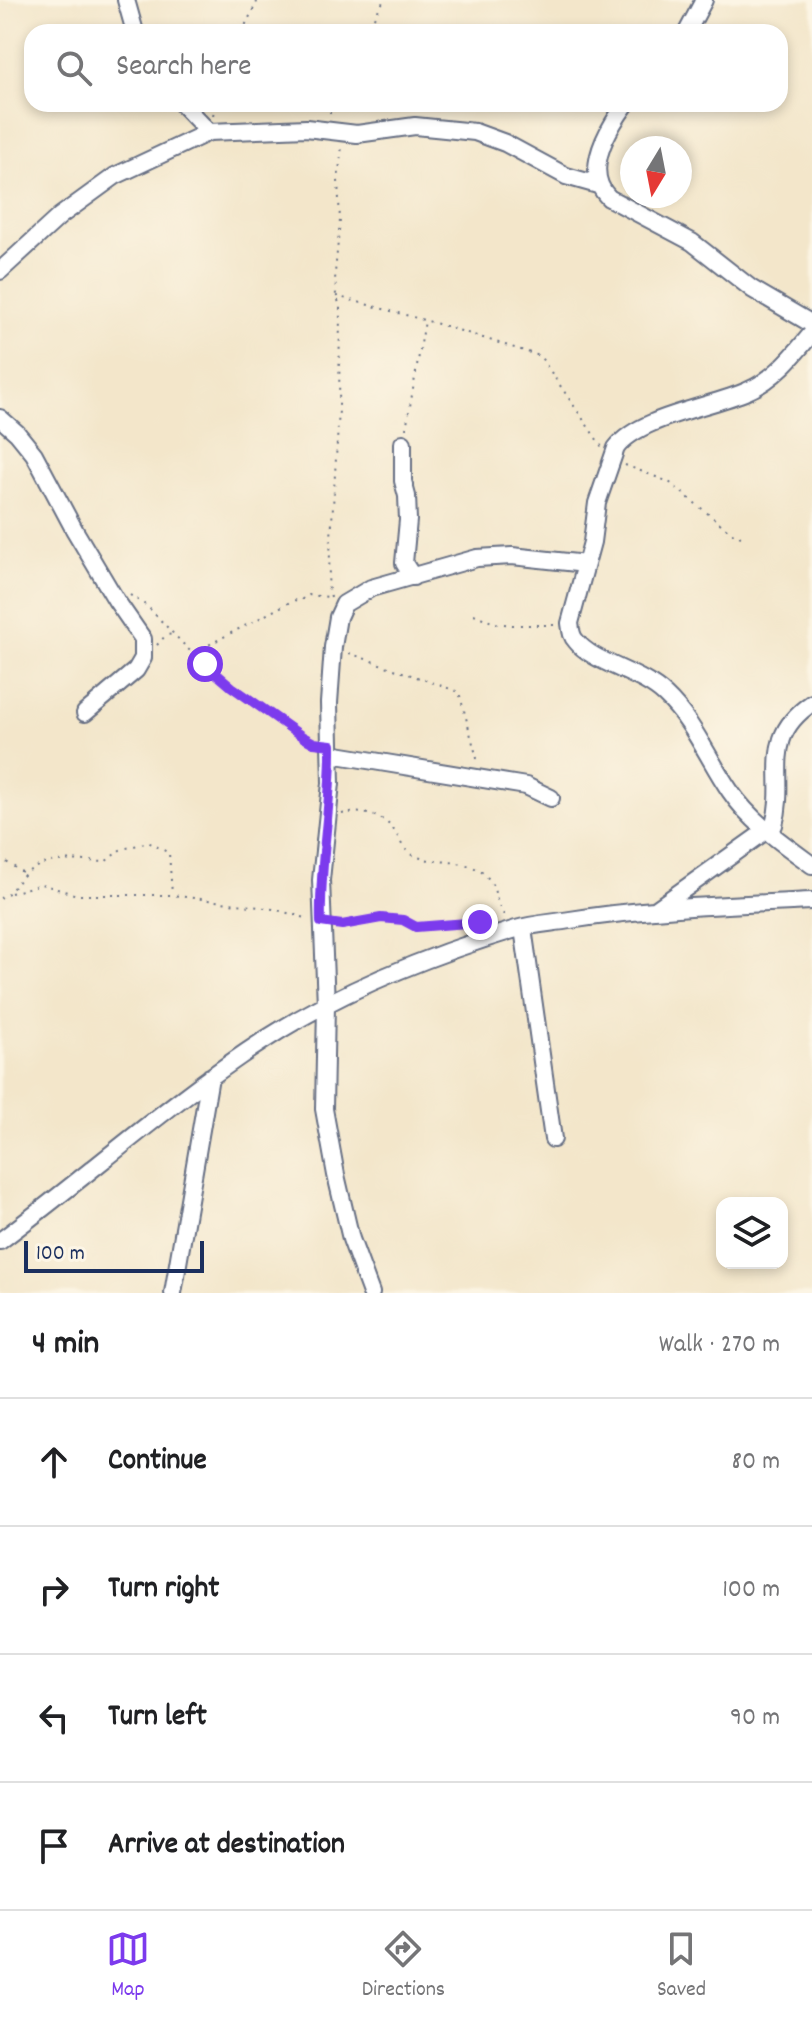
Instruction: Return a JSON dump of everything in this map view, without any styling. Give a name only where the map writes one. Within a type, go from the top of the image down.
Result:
[{"type":"street","points":[[126,0],[133,24]]},
{"type":"street","points":[[691,24],[704,0]]},
{"type":"street","points":[[190,112],[209,132]]},
{"type":"street","points":[[620,112],[603,144],[596,175],[598,185],[609,198],[692,242],[752,289],[812,324]]},
{"type":"street","points":[[0,271],[60,216],[115,176],[209,132],[306,128],[339,134],[415,126],[475,132],[505,143],[566,176],[598,185]]},
{"type":"street","points":[[812,333],[764,382],[749,391],[651,423],[621,441],[597,503],[586,564],[572,614],[571,633],[586,650],[650,683],[665,695],[704,745],[730,792],[767,833],[812,865]]},
{"type":"street","points":[[0,418],[34,454],[82,542],[143,639],[143,658],[136,670],[85,713]]},
{"type":"street","points":[[403,443],[408,520],[404,563],[413,577]]},
{"type":"street","points":[[371,1293],[348,1226],[324,1109],[326,1005],[321,880],[331,750],[329,703],[338,617],[344,604],[371,588],[489,557],[512,556],[586,564]]},
{"type":"street","points":[[655,910],[767,833],[774,825],[782,736],[794,715],[812,703]]},
{"type":"street","points":[[331,750],[526,786],[551,798]]},
{"type":"street","points":[[0,1241],[210,1077],[268,1038],[326,1005],[416,963],[519,929],[655,910],[812,901]]},
{"type":"street","points":[[519,929],[553,1139]]},
{"type":"street","points":[[173,1293],[210,1077]]},
{"type":"path","points":[[246,24],[258,0]]},
{"type":"path","points":[[370,24],[384,0]]},
{"type":"path","points":[[194,653],[294,600],[299,601],[309,595],[331,598],[328,586],[340,349],[340,305],[336,296],[335,273],[340,220],[338,180],[342,147],[339,134]]},
{"type":"path","points":[[336,296],[540,356],[612,459],[669,482],[741,537]]},
{"type":"path","points":[[403,443],[425,320]]},
{"type":"path","points":[[122,594],[132,595],[147,606],[232,687],[303,737],[331,750]]},
{"type":"path","points":[[474,614],[494,623],[552,623],[571,633]]},
{"type":"path","points":[[143,658],[166,635],[175,634]]},
{"type":"path","points":[[333,647],[459,692],[483,779]]},
{"type":"path","points":[[327,817],[351,812],[379,817],[392,827],[407,852],[422,858],[473,865],[490,878],[499,909],[519,929]]},
{"type":"path","points":[[11,893],[25,874],[52,860],[105,862],[120,850],[148,842],[169,853],[172,895]]},
{"type":"path","points":[[0,858],[25,874]]},
{"type":"path","points":[[0,898],[41,884],[77,895],[172,895],[273,909],[342,925],[381,918],[403,920],[416,927],[480,922],[492,924]]},
{"type":"route","points":[[205,664],[303,737],[314,743],[331,745],[321,922],[342,925],[381,918],[403,920],[416,927],[480,922]]}]
